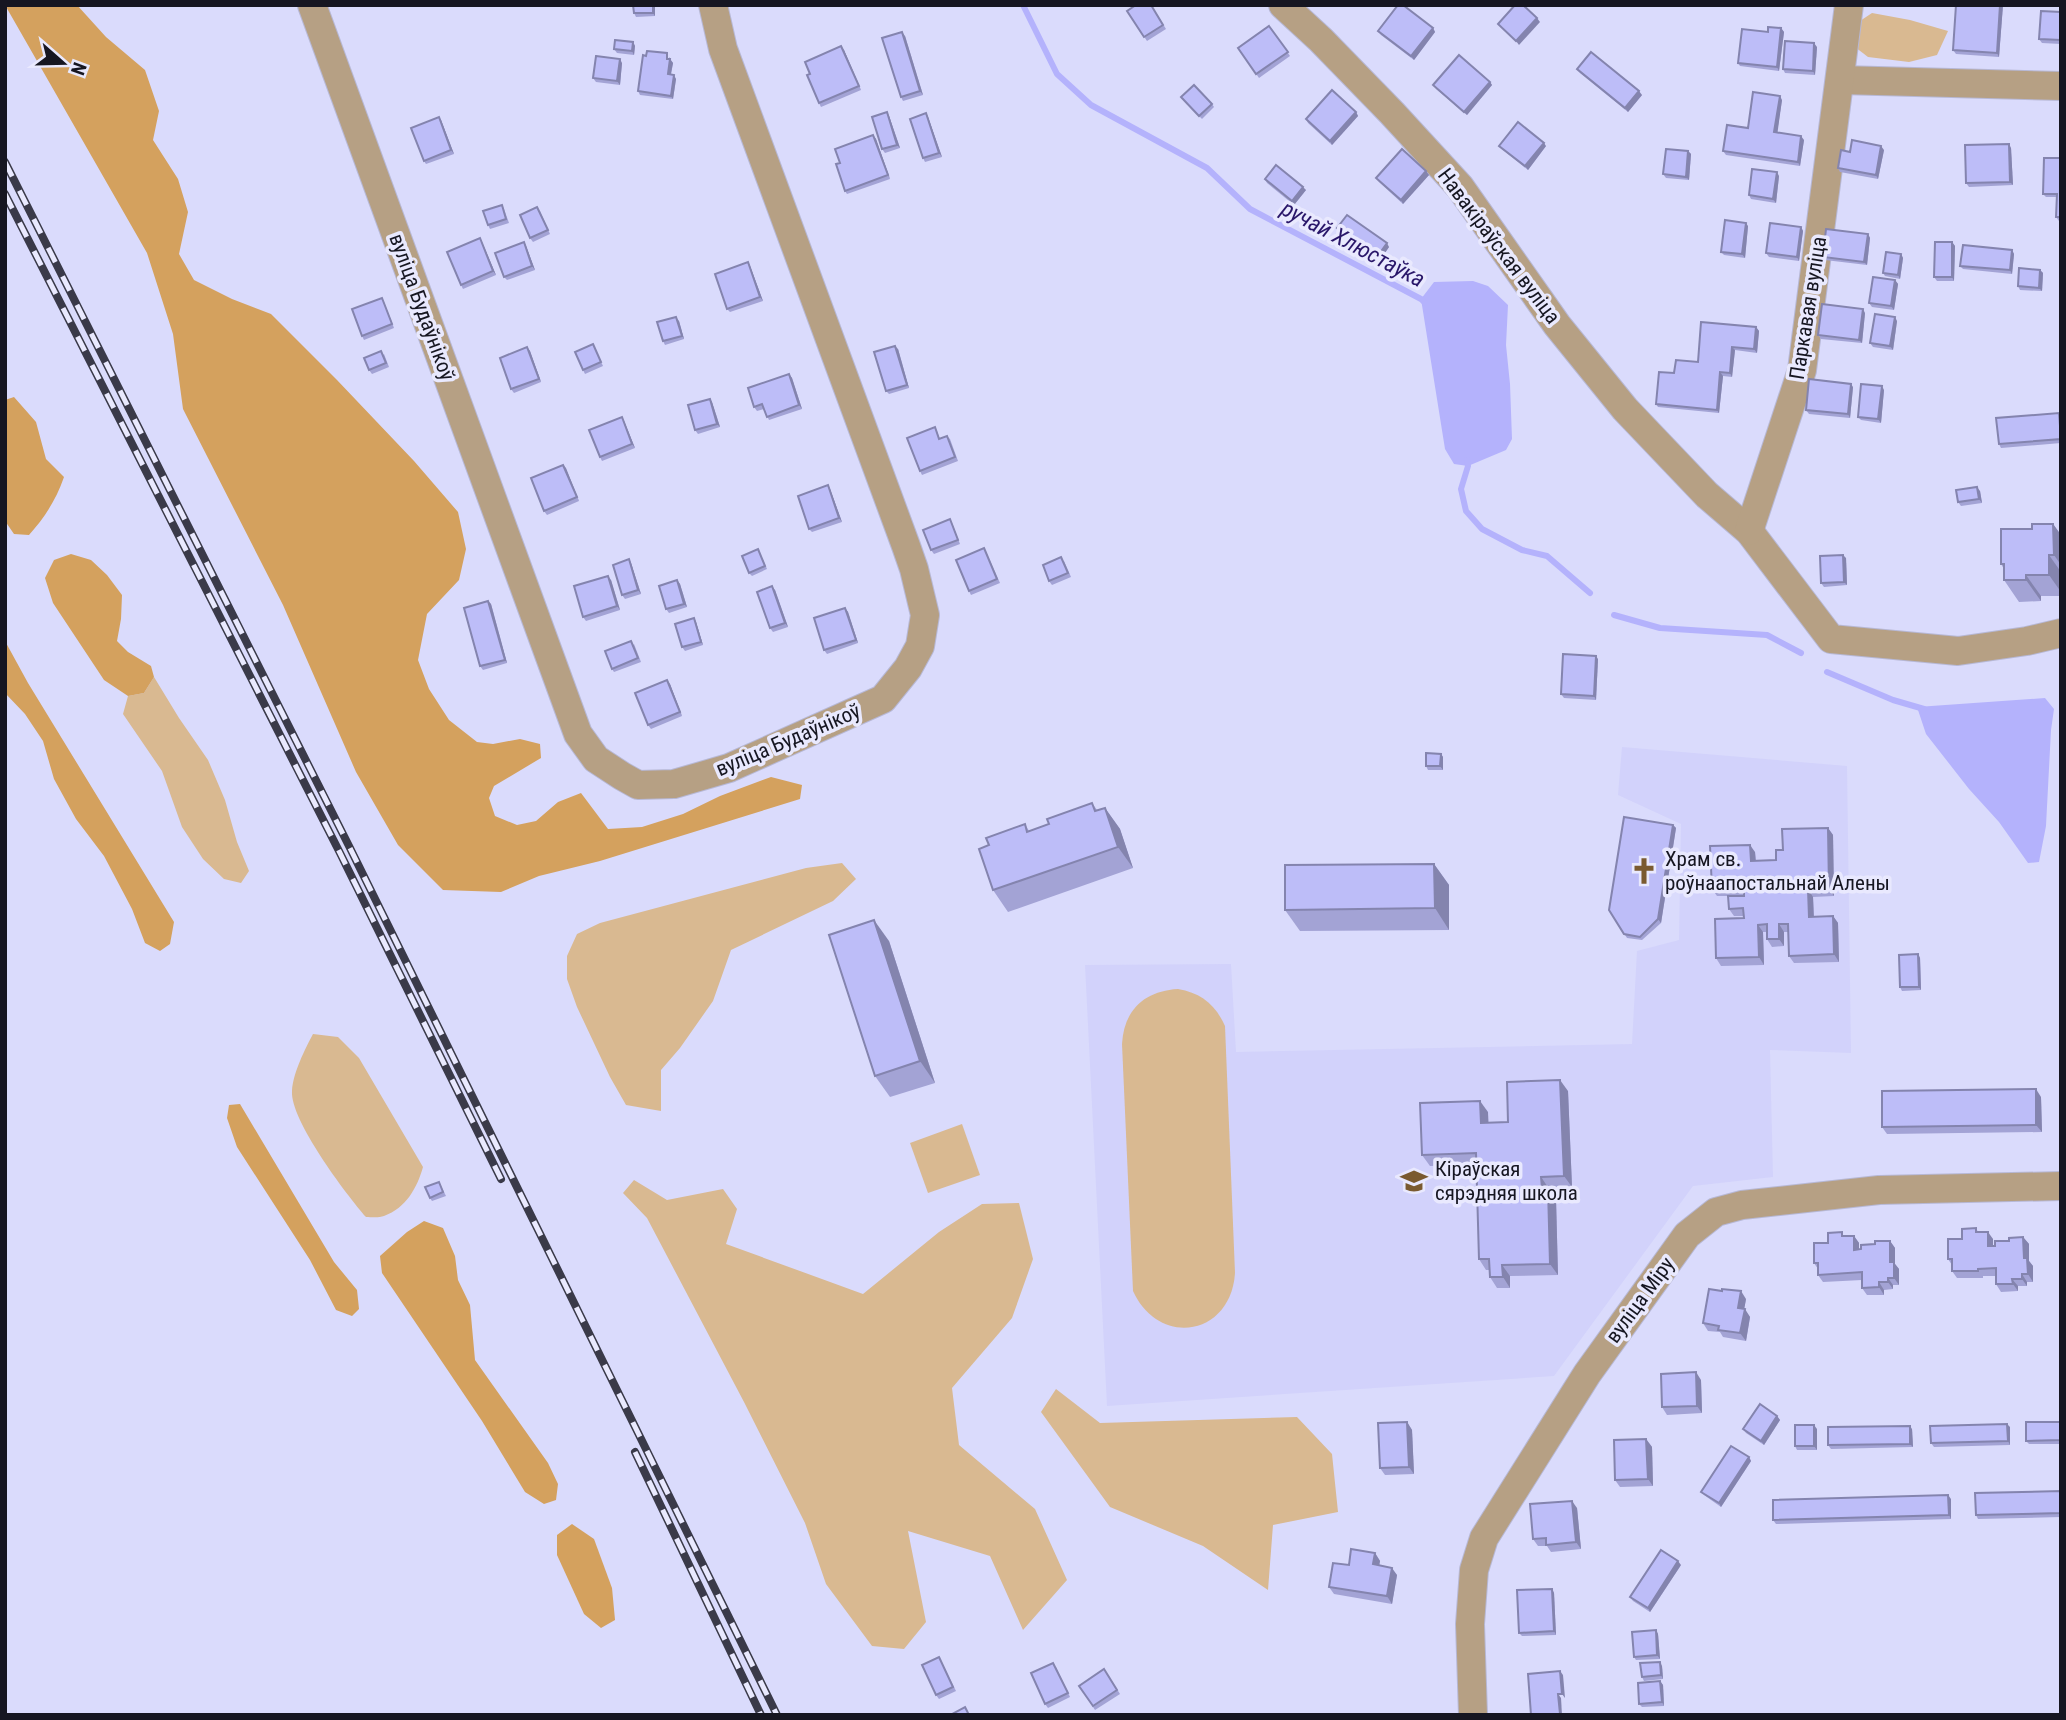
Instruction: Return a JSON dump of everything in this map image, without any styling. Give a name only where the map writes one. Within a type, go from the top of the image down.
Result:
[{"type":"street","name":"вуліца Будаўнікоў","points":[[312,5],[578,734],[596,759],[638,785],[674,784],[729,768],[883,699],[908,668],[920,646],[925,615],[915,569],[723,49],[713,5]]},
{"type":"street","name":"Навакіраўская вуліца","points":[[1283,5],[1392,113],[1460,187],[1557,325],[1625,410],[1707,495],[1749,531],[1831,639],[1958,651],[2061,633]]},
{"type":"street","name":"Паркавая вуліца","points":[[1749,531],[1802,370],[1849,5]]},
{"type":"street","points":[[1841,80],[2061,86]]},
{"type":"street","name":"вуліца Міру","points":[[1473,1715],[1470,1624],[1474,1570],[1484,1538],[1587,1374],[1687,1235],[1716,1212],[1742,1205],[1879,1190],[2061,1186]]},
{"type":"shaded area","points":[[5,5],[77,5],[106,37],[145,70],[159,111],[153,140],[178,179],[188,212],[179,254],[194,280],[271,314],[414,461],[458,512],[466,549],[459,580],[427,614],[418,660],[429,689],[449,720],[477,742],[493,744],[520,739],[540,744],[541,758],[494,786],[489,798],[495,816],[517,825],[536,821],[558,802],[581,793],[608,829],[642,827],[683,814],[720,796],[771,777],[802,785],[800,799],[600,861],[539,876],[501,892],[443,890],[398,845],[356,772],[283,605],[183,409],[173,334],[147,253]]},
{"type":"shaded area","points":[[1872,13],[1948,31],[1937,55],[1909,62],[1868,57],[1855,47],[1860,21]]},
{"type":"shaded area","points":[[14,397],[36,422],[46,459],[64,477],[50,508],[29,535],[14,534],[5,521],[5,400]]},
{"type":"shaded area","points":[[71,554],[91,560],[122,595],[117,641],[128,652],[151,666],[154,677],[144,693],[128,696],[104,680],[53,603],[45,578],[54,560]]},
{"type":"shaded area","points":[[5,641],[174,922],[170,944],[160,951],[145,943],[132,909],[104,856],[76,819],[54,779],[43,741],[25,714],[5,693]]},
{"type":"shaded area","points":[[154,677],[208,760],[225,800],[249,871],[241,883],[224,879],[203,859],[182,827],[162,771],[123,714],[128,696],[144,693]]},
{"type":"shaded area","name":"Кіраўская сярэдняя школа","points":[[1622,747],[1847,766],[1851,1053],[1770,1050],[1773,1177],[1693,1186],[1554,1376],[1107,1406],[1085,965],[1231,964],[1236,1052],[1632,1044],[1637,951],[1679,940],[1681,824],[1618,795]]},
{"type":"shaded area","points":[[842,863],[856,879],[833,901],[731,950],[713,1001],[661,1070],[661,1111],[626,1105],[577,1007],[567,979],[567,956],[577,934],[600,923],[806,868]]},
{"type":"shaded area","points":[[1178,989],[1194,993],[1206,1001],[1217,1012],[1225,1026],[1235,1273],[1231,1294],[1221,1310],[1208,1321],[1192,1327],[1176,1327],[1159,1321],[1145,1309],[1133,1291],[1122,1044],[1127,1021],[1138,1004],[1155,994]]},
{"type":"shaded area","points":[[313,1034],[338,1037],[359,1058],[423,1167],[410,1196],[399,1208],[384,1216],[366,1217],[321,1156],[300,1120],[294,1104],[293,1084]]},
{"type":"shaded area","points":[[240,1104],[334,1262],[357,1290],[359,1309],[352,1316],[336,1310],[310,1260],[237,1147],[227,1118],[229,1105]]},
{"type":"shaded area","points":[[962,1124],[980,1175],[928,1193],[910,1143]]},
{"type":"shaded area","points":[[634,1180],[667,1200],[723,1189],[737,1209],[726,1244],[863,1294],[939,1232],[982,1204],[1019,1203],[1033,1259],[1012,1318],[952,1388],[959,1445],[1035,1509],[1067,1580],[1023,1630],[990,1556],[908,1531],[926,1622],[904,1649],[872,1646],[826,1584],[805,1523],[744,1402],[647,1218],[623,1193]]},
{"type":"shaded area","points":[[424,1221],[443,1228],[455,1256],[458,1280],[470,1305],[475,1360],[548,1463],[558,1484],[556,1500],[544,1504],[525,1492],[482,1421],[382,1273],[380,1256]]},
{"type":"shaded area","points":[[1056,1389],[1100,1423],[1297,1417],[1332,1454],[1338,1512],[1273,1525],[1268,1590],[1203,1546],[1110,1507],[1041,1412]]},
{"type":"shaded area","points":[[572,1524],[594,1539],[612,1588],[615,1620],[601,1628],[584,1614],[557,1555],[557,1535]]},
{"type":"water","points":[[1473,281],[1488,286],[1508,305],[1506,345],[1512,439],[1506,450],[1468,466],[1454,464],[1445,449],[1421,299],[1434,282]]},
{"type":"water","points":[[2045,698],[2054,709],[2046,826],[2039,862],[2028,863],[1999,822],[1926,734],[1917,707]]},
{"type":"building","points":[[633,5],[653,5],[653,13],[634,13]]},
{"type":"building","points":[[1136,5],[1151,5],[1163,25],[1144,37],[1127,11]]},
{"type":"building","points":[[1398,5],[1403,5],[1433,28],[1411,56],[1378,31]]},
{"type":"building","points":[[1515,5],[1523,5],[1537,18],[1516,41],[1498,24]]},
{"type":"building","points":[[1956,5],[2000,5],[1997,53],[1953,50]]},
{"type":"building","points":[[2041,11],[2061,12],[2061,40],[2039,39]]},
{"type":"building","points":[[1269,26],[1288,52],[1256,74],[1238,48]]},
{"type":"building","points":[[1768,27],[1781,28],[1777,67],[1738,63],[1742,29],[1768,32]]},
{"type":"building","points":[[902,32],[920,91],[901,97],[882,38]]},
{"type":"building","points":[[615,40],[633,42],[632,51],[614,49]]},
{"type":"building","points":[[1785,41],[1814,43],[1813,71],[1783,69]]},
{"type":"building","points":[[841,46],[859,86],[819,103],[807,75],[810,74],[805,62]]},
{"type":"building","points":[[647,51],[667,53],[667,59],[670,59],[668,74],[674,75],[671,96],[638,91],[643,55],[646,56]]},
{"type":"building","points":[[1591,52],[1639,91],[1625,108],[1577,69]]},
{"type":"building","points":[[1459,55],[1490,82],[1464,112],[1433,85]]},
{"type":"building","points":[[596,56],[620,59],[617,81],[593,78]]},
{"type":"building","points":[[1194,85],[1212,104],[1199,116],[1181,97]]},
{"type":"building","points":[[1332,90],[1356,112],[1330,141],[1306,119]]},
{"type":"building","points":[[1753,92],[1780,96],[1774,132],[1801,136],[1798,162],[1723,151],[1727,125],[1748,128]]},
{"type":"building","points":[[887,112],[897,145],[882,149],[872,117]]},
{"type":"building","points":[[926,113],[939,153],[923,158],[910,119]]},
{"type":"building","points":[[439,117],[451,150],[424,161],[411,128]]},
{"type":"building","points":[[1518,122],[1544,143],[1525,166],[1499,146]]},
{"type":"building","points":[[873,135],[888,175],[845,191],[836,164],[840,163],[835,149]]},
{"type":"building","points":[[1852,140],[1881,146],[1876,175],[1838,168],[1841,150],[1850,152]]},
{"type":"building","points":[[2009,144],[2010,182],[1966,183],[1965,145]]},
{"type":"building","points":[[1402,149],[1426,171],[1401,200],[1376,178]]},
{"type":"building","points":[[1666,149],[1688,151],[1686,177],[1663,174]]},
{"type":"building","points":[[2044,158],[2061,158],[2061,217],[2056,217],[2057,194],[2043,194]]},
{"type":"building","points":[[1276,165],[1303,187],[1292,201],[1265,179]]},
{"type":"building","points":[[1752,169],[1777,172],[1773,199],[1749,195]]},
{"type":"building","points":[[502,205],[506,219],[488,225],[483,211]]},
{"type":"building","points":[[537,207],[548,230],[530,238],[520,215]]},
{"type":"building","points":[[1347,215],[1387,243],[1377,257],[1337,228]]},
{"type":"building","points":[[1725,220],[1746,223],[1742,254],[1721,252]]},
{"type":"building","points":[[1770,223],[1801,227],[1797,257],[1766,253]]},
{"type":"building","points":[[1826,229],[1868,234],[1864,262],[1823,257]]},
{"type":"building","points":[[480,238],[493,271],[461,285],[447,252]]},
{"type":"building","points":[[524,242],[532,266],[504,277],[495,253]]},
{"type":"building","points":[[1935,242],[1952,242],[1952,277],[1934,277]]},
{"type":"building","points":[[1963,245],[2012,250],[2010,270],[1960,266]]},
{"type":"building","points":[[1886,252],[1901,254],[1898,275],[1883,273]]},
{"type":"building","points":[[748,262],[760,297],[727,309],[715,274]]},
{"type":"building","points":[[2019,268],[2040,270],[2039,288],[2018,286]]},
{"type":"building","points":[[1873,277],[1895,280],[1891,306],[1869,303]]},
{"type":"building","points":[[382,298],[392,324],[362,336],[352,309]]},
{"type":"building","points":[[1822,304],[1863,309],[1859,340],[1818,335]]},
{"type":"building","points":[[1875,314],[1895,317],[1890,346],[1870,343]]},
{"type":"building","points":[[676,317],[682,336],[663,341],[657,322]]},
{"type":"building","points":[[1701,322],[1756,327],[1754,349],[1732,347],[1730,373],[1720,372],[1717,410],[1656,404],[1659,372],[1674,373],[1676,360],[1698,362]]},
{"type":"building","points":[[593,344],[601,362],[583,370],[575,352]]},
{"type":"building","points":[[895,346],[907,385],[886,391],[874,352]]},
{"type":"building","points":[[527,347],[539,379],[511,389],[500,358]]},
{"type":"building","points":[[381,351],[386,363],[369,370],[364,358]]},
{"type":"building","points":[[789,374],[799,405],[767,417],[762,404],[754,407],[748,388]]},
{"type":"building","points":[[1809,379],[1851,384],[1848,414],[1806,410]]},
{"type":"building","points":[[1861,384],[1882,386],[1878,419],[1858,417]]},
{"type":"building","points":[[710,399],[717,424],[695,430],[688,405]]},
{"type":"building","points":[[2059,413],[2061,439],[1999,444],[1996,418]]},
{"type":"building","points":[[622,417],[632,444],[600,457],[589,430]]},
{"type":"building","points":[[935,427],[939,439],[947,436],[955,457],[920,471],[907,438]]},
{"type":"building","points":[[563,465],[577,497],[544,511],[531,478]]},
{"type":"building","points":[[828,485],[839,518],[809,529],[798,496]]},
{"type":"building","points":[[1977,487],[1979,499],[1958,502],[1956,490]]},
{"type":"building","points":[[950,519],[958,540],[931,550],[923,530]]},
{"type":"building","points":[[2032,524],[2053,524],[2054,555],[2049,555],[2049,575],[2026,575],[2026,580],[2004,580],[2001,529],[2032,529]]},
{"type":"building","points":[[984,548],[997,579],[969,591],[956,560]]},
{"type":"building","points":[[758,549],[765,566],[749,573],[742,556]]},
{"type":"building","points":[[1843,555],[1844,582],[1821,583],[1820,556]]},
{"type":"building","points":[[1061,557],[1068,573],[1049,581],[1043,565]]},
{"type":"building","points":[[629,559],[638,590],[622,595],[613,565]]},
{"type":"building","points":[[608,576],[617,606],[583,617],[574,586]]},
{"type":"building","points":[[677,580],[684,604],[666,609],[659,586]]},
{"type":"building","points":[[772,586],[785,623],[770,628],[757,592]]},
{"type":"building","points":[[488,601],[505,660],[480,666],[464,608]]},
{"type":"building","points":[[845,608],[856,640],[824,650],[814,618]]},
{"type":"building","points":[[694,618],[701,642],[682,647],[675,624]]},
{"type":"building","points":[[631,641],[638,658],[612,669],[605,651]]},
{"type":"building","points":[[1563,654],[1596,656],[1594,696],[1561,694]]},
{"type":"building","points":[[667,680],[680,712],[648,725],[635,693]]},
{"type":"building","points":[[1426,753],[1441,754],[1440,766],[1426,766]]},
{"type":"building","points":[[1092,803],[1095,811],[1105,808],[1118,847],[993,890],[979,849],[989,845],[986,838],[1025,824],[1027,832],[1049,824],[1047,819]]},
{"type":"building","name":"Храм св. роўнаапостальнай Алены","points":[[1624,817],[1673,825],[1658,919],[1640,937],[1624,934],[1609,910]]},
{"type":"building","points":[[1828,828],[1829,889],[1808,889],[1809,917],[1833,916],[1834,954],[1789,956],[1788,924],[1779,924],[1779,939],[1767,939],[1767,924],[1758,925],[1759,957],[1716,958],[1715,919],[1744,918],[1743,908],[1729,909],[1728,896],[1744,896],[1744,888],[1712,889],[1710,846],[1750,845],[1751,861],[1776,860],[1776,850],[1783,850],[1782,829]]},
{"type":"building","points":[[1434,864],[1435,908],[1285,910],[1285,865]]},
{"type":"building","points":[[874,920],[920,1061],[875,1076],[829,935]]},
{"type":"building","points":[[1918,954],[1919,987],[1900,987],[1899,955]]},
{"type":"building","points":[[1560,1080],[1564,1176],[1541,1177],[1542,1188],[1548,1188],[1550,1264],[1502,1265],[1503,1277],[1490,1277],[1489,1259],[1479,1259],[1476,1153],[1422,1155],[1420,1103],[1480,1101],[1481,1123],[1508,1122],[1507,1082]]},
{"type":"building","points":[[2036,1089],[2036,1125],[1882,1127],[1882,1091]]},
{"type":"building","points":[[439,1182],[443,1192],[430,1198],[425,1187]]},
{"type":"building","points":[[1976,1228],[1976,1232],[1988,1232],[1988,1246],[1995,1246],[1995,1241],[2023,1237],[2028,1274],[2022,1274],[2022,1279],[2012,1279],[2013,1284],[1996,1284],[1996,1268],[1952,1271],[1952,1259],[1948,1259],[1948,1239],[1962,1239],[1962,1229]]},
{"type":"building","points":[[1842,1232],[1842,1236],[1854,1236],[1854,1250],[1861,1249],[1861,1245],[1875,1244],[1875,1241],[1890,1241],[1890,1262],[1894,1262],[1894,1278],[1888,1278],[1888,1282],[1879,1282],[1879,1287],[1862,1288],[1862,1272],[1818,1275],[1818,1263],[1814,1263],[1814,1243],[1828,1243],[1828,1233]]},
{"type":"building","points":[[1709,1289],[1741,1291],[1738,1308],[1745,1309],[1740,1333],[1718,1330],[1719,1326],[1703,1323]]},
{"type":"building","points":[[1696,1372],[1697,1406],[1662,1407],[1661,1374]]},
{"type":"building","points":[[1760,1404],[1777,1416],[1761,1441],[1743,1429]]},
{"type":"building","points":[[1407,1422],[1409,1467],[1380,1468],[1378,1423]]},
{"type":"building","points":[[2026,1422],[2061,1422],[2061,1440],[2026,1441]]},
{"type":"building","points":[[2007,1424],[2008,1441],[1931,1443],[1930,1426]]},
{"type":"building","points":[[1795,1425],[1814,1425],[1814,1446],[1795,1446]]},
{"type":"building","points":[[1910,1426],[1910,1444],[1828,1445],[1828,1427]]},
{"type":"building","points":[[1646,1439],[1648,1479],[1615,1480],[1614,1440]]},
{"type":"building","points":[[1731,1446],[1749,1457],[1719,1503],[1701,1492]]},
{"type":"building","points":[[2061,1491],[2061,1513],[1976,1515],[1975,1493]]},
{"type":"building","points":[[1948,1495],[1949,1515],[1773,1520],[1773,1500]]},
{"type":"building","points":[[1572,1501],[1576,1542],[1546,1545],[1546,1538],[1533,1539],[1530,1504]]},
{"type":"building","points":[[1351,1549],[1375,1553],[1373,1564],[1392,1568],[1387,1596],[1329,1587],[1333,1563],[1349,1565]]},
{"type":"building","points":[[1661,1550],[1678,1561],[1648,1608],[1630,1597]]},
{"type":"building","points":[[1552,1589],[1554,1631],[1519,1633],[1517,1590]]},
{"type":"building","points":[[1656,1630],[1657,1655],[1634,1657],[1632,1632]]},
{"type":"building","points":[[939,1657],[953,1687],[936,1695],[922,1665]]},
{"type":"building","points":[[1660,1662],[1661,1675],[1642,1677],[1640,1663]]},
{"type":"building","points":[[1053,1663],[1068,1693],[1045,1704],[1031,1673]]},
{"type":"building","points":[[1104,1669],[1117,1690],[1093,1706],[1079,1686]]},
{"type":"building","points":[[1560,1671],[1560,1714],[1531,1715],[1528,1674]]},
{"type":"building","points":[[1660,1681],[1662,1702],[1639,1704],[1638,1683]]},
{"type":"building","points":[[965,1707],[969,1715],[952,1715],[952,1714]]},
{"type":"waterway","name":"ручай Хлюстаўка","points":[[1023,5],[1057,74],[1091,105],[1207,168],[1250,209],[1425,303]]},
{"type":"waterway","name":"ручай Хлюстаўка","points":[[1467,460],[1468,466],[1461,489],[1466,511],[1482,529],[1522,550],[1547,556],[1590,593]]},
{"type":"waterway","name":"ручай Хлюстаўка","points":[[1614,615],[1660,628],[1767,635],[1801,653]]},
{"type":"waterway","name":"ручай Хлюстаўка","points":[[1827,672],[1893,700],[1924,709]]},
{"type":"railway","points":[[5,162],[349,846],[777,1715]]},
{"type":"railway","points":[[5,194],[339,851],[501,1179]]},
{"type":"railway","points":[[635,1452],[761,1715]]},
{"type":"place","name":"Храм св. роўнаапостальнай Алены","points":[[1644,871]]},
{"type":"place","name":"Кіраўская сярэдняя школа","points":[[1414,1181]]}]
